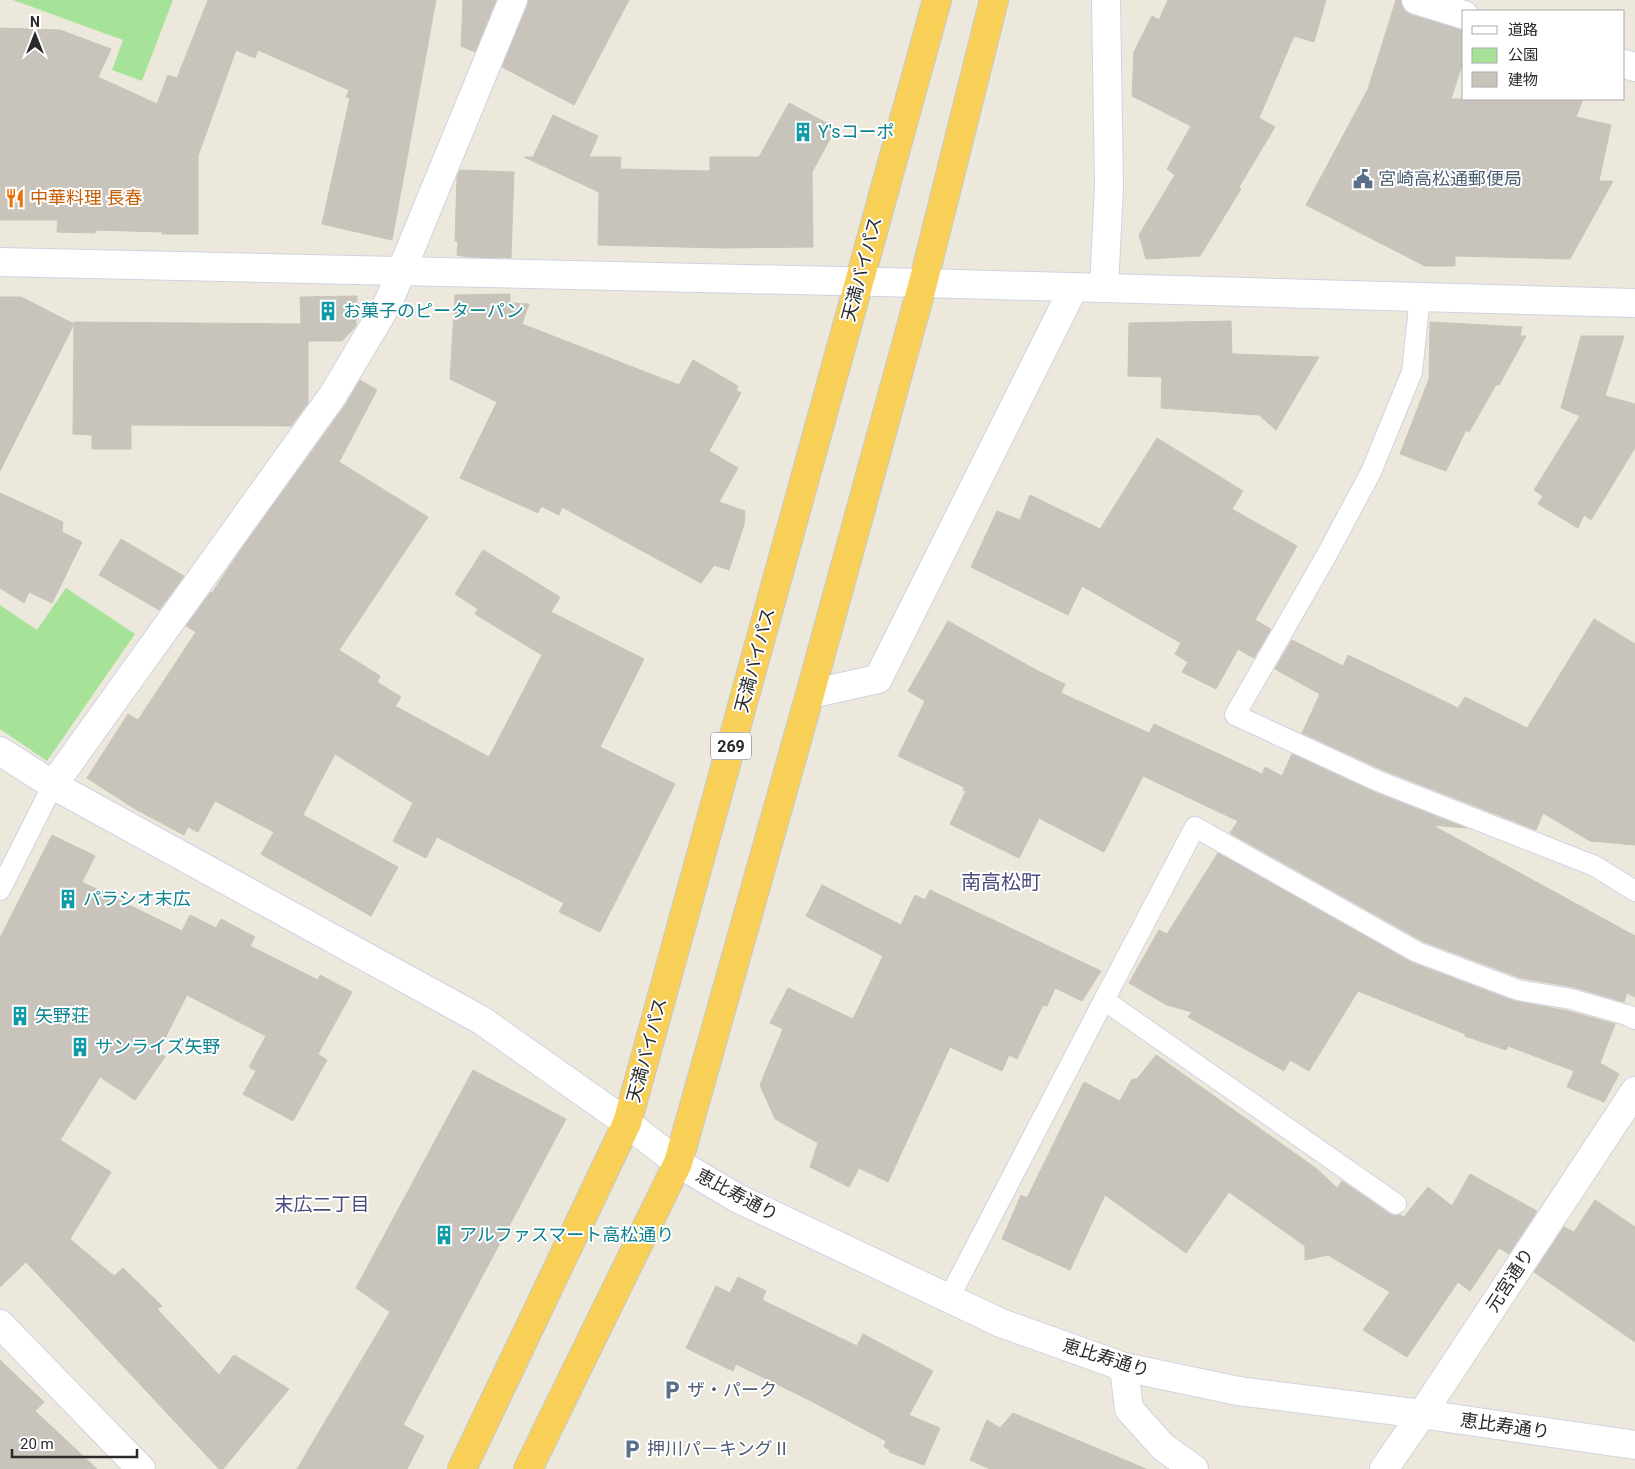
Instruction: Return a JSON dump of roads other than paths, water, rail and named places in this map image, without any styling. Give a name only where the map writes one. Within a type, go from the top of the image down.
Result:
[{"type":"highway","name":"天満バイパス","points":[[462,1469],[627,1123],[937,0]]},
{"type":"highway","points":[[528,1469],[678,1163],[923,283],[994,0]]},
{"type":"street","points":[[53,785],[333,395],[389,302],[513,0]]},
{"type":"street","points":[[1104,288],[1109,186],[1106,0]]},
{"type":"street","points":[[1416,0],[1462,14]]},
{"type":"street","points":[[0,262],[859,281],[1635,303]]},
{"type":"street","points":[[810,694],[878,679],[1074,287]]},
{"type":"street","name":"恵比寿通り","points":[[0,751],[53,785],[482,1020],[627,1123],[678,1163],[736,1198],[1000,1323],[1124,1367],[1238,1391],[1422,1414],[1635,1445]]},
{"type":"street","name":"元宮通り","points":[[1384,1469],[1635,1091]]},
{"type":"street","points":[[0,1324],[141,1469]]},
{"type":"street","points":[[1124,1367],[1129,1409],[1164,1447],[1194,1469]]},
{"type":"lane","points":[[1420,297],[1412,372],[1371,472],[1325,558],[1235,716],[1378,780],[1595,866],[1635,890]]},
{"type":"lane","points":[[0,890],[53,785]]},
{"type":"lane","points":[[949,1298],[1195,827],[1417,952],[1518,990],[1571,999],[1635,1019]]},
{"type":"lane","points":[[1104,1000],[1396,1204]]},
{"type":"place","name":"Y'sコーポ","points":[[803,132]]},
{"type":"place","name":"宮崎高松通郵便局","points":[[1363,179]]},
{"type":"place","name":"中華料理 長春","points":[[15,198]]},
{"type":"place","name":"お菓子のピーターパン","points":[[328,311]]},
{"type":"place","name":"パラシオ末広","points":[[68,899]]},
{"type":"place","name":"矢野荘","points":[[20,1016]]},
{"type":"place","name":"サンライズ矢野","points":[[80,1047]]},
{"type":"place","name":"アルファスマート高松通り","points":[[444,1235]]},
{"type":"place","name":"ザ・パーク","points":[[672,1390]]},
{"type":"place","name":"押川パ－キングⅡ","points":[[632,1449]]},
{"type":"district","name":"南高松町","points":[[1001,882]]},
{"type":"district","name":"末広二丁目","points":[[322,1204]]}]
